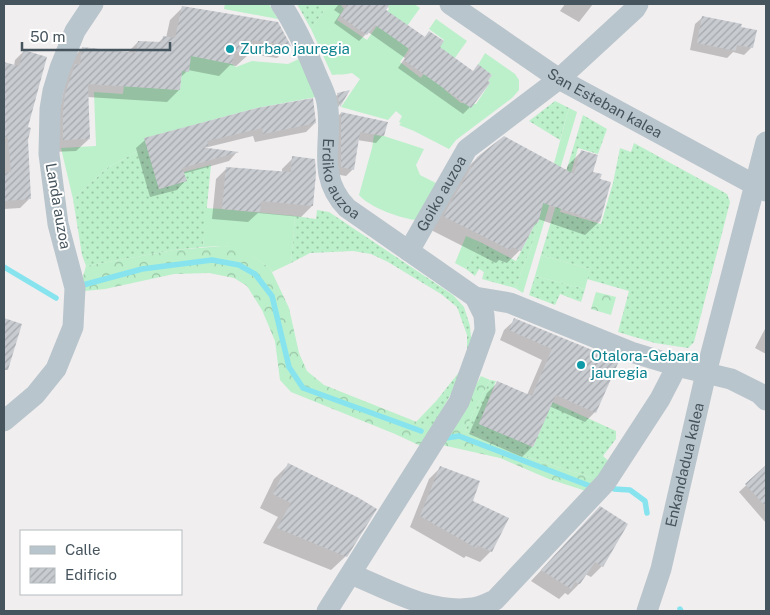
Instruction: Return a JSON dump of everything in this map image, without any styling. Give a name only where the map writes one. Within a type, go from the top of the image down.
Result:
[{"type":"street","name":"Landa auzoa","points":[[4,421],[35,394],[56,369],[73,327],[75,288],[58,224],[49,154],[50,109],[52,91],[75,31],[93,4]]},
{"type":"street","name":"Erdiko auzoa","points":[[281,4],[289,15],[310,57],[326,98],[328,174],[332,188],[347,208],[476,297],[510,304],[631,352],[677,366],[731,379],[746,385],[766,400]]},
{"type":"street","name":"San Esteban kalea","points":[[450,4],[559,79],[761,188]]},
{"type":"street","name":"Goiko auzoa","points":[[409,251],[467,149],[559,79],[635,9],[638,4]]},
{"type":"street","name":"Enkandadua kalea","points":[[647,611],[661,569],[706,373],[761,188],[766,142]]},
{"type":"street","points":[[328,611],[459,402],[485,330],[484,315],[476,297]]},
{"type":"street","points":[[351,574],[421,603],[449,609],[475,608],[495,600],[606,482],[660,400],[677,366]]},
{"type":"green space","points":[[225,4],[269,4],[278,19],[224,9]]},
{"type":"green space","points":[[297,4],[329,4],[311,29]]},
{"type":"green space","points":[[329,4],[340,4],[344,9],[337,20],[367,40],[389,9],[390,4],[414,4],[420,8],[397,40],[409,49],[400,62],[421,78],[442,49],[439,47],[444,40],[429,29],[436,19],[467,41],[444,73],[444,89],[461,103],[476,104],[490,83],[488,81],[492,75],[478,65],[485,53],[515,74],[519,80],[519,90],[512,98],[456,140],[449,149],[399,125],[402,116],[396,111],[388,120],[341,107],[360,79],[352,73],[332,75],[311,29]]},
{"type":"green space","points":[[192,42],[207,59],[232,64],[236,67],[252,61],[288,64],[299,59],[316,97],[257,108],[145,138],[147,146],[107,168],[73,199],[61,148],[96,146],[94,92],[123,94],[124,86],[180,90],[182,71]]},
{"type":"green space","points":[[555,101],[569,108],[560,140],[529,121]]},
{"type":"green space","points":[[569,108],[577,112],[523,293],[515,288],[531,248]]},
{"type":"green space","points":[[583,115],[607,129],[598,154],[578,148],[560,212],[601,224],[613,183],[620,148],[631,152],[634,143],[727,194],[730,202],[694,342],[688,348],[655,343],[618,332],[629,291],[587,279],[590,269],[541,255]]},
{"type":"green space","points":[[374,135],[384,136],[424,149],[416,165],[420,175],[440,185],[417,220],[386,212],[370,204],[359,195]]},
{"type":"green space","points":[[147,146],[159,189],[186,181],[184,172],[211,165],[203,247],[174,250],[86,266],[82,255],[73,199],[107,168]]},
{"type":"green space","points":[[206,208],[295,216],[291,263],[272,272],[270,268],[239,249],[224,246],[203,247]]},
{"type":"green space","points":[[317,210],[329,212],[453,295],[464,307],[470,326],[472,347],[452,392],[432,428],[416,422],[437,400],[460,371],[467,354],[467,335],[457,307],[441,294],[371,254],[353,251],[310,253],[291,263],[295,216],[316,219]]},
{"type":"green space","points":[[536,222],[538,223],[531,248],[515,288],[482,279],[484,272],[479,269],[475,276],[466,269],[480,242],[516,261]]},
{"type":"green space","points":[[466,236],[480,242],[466,269],[455,263]]},
{"type":"green space","points":[[223,246],[240,248],[270,268],[289,308],[299,353],[307,371],[324,385],[432,428],[423,447],[291,392],[280,380],[275,341],[262,310],[247,286],[234,278],[209,273],[174,274],[105,289],[85,291],[82,280],[86,266],[174,250]]},
{"type":"green space","points":[[541,255],[590,269],[585,289],[535,276]]},
{"type":"green space","points":[[535,276],[585,289],[581,302],[560,294],[555,305],[529,295]]},
{"type":"green space","points":[[596,292],[616,297],[611,315],[591,309]]},
{"type":"green space","points":[[481,376],[490,380],[465,430],[522,455],[599,480],[589,492],[549,479],[500,458],[442,445]]},
{"type":"green space","points":[[490,380],[496,381],[479,424],[533,447],[545,419],[539,396],[616,431],[616,439],[603,456],[612,464],[599,480],[522,455],[465,430]]},
{"type":"building","points":[[348,4],[390,4],[386,10],[425,37],[429,31],[444,41],[440,47],[473,71],[478,64],[492,75],[488,81],[490,83],[471,108],[404,60],[411,50],[375,25],[367,35],[340,16]]},
{"type":"building","points":[[182,6],[278,22],[291,46],[252,40],[250,54],[235,51],[232,64],[191,56],[189,72],[182,71],[180,90],[88,84],[90,139],[63,140],[65,94],[75,64],[80,65],[82,47],[136,53],[138,41],[162,42],[163,36],[175,38]]},
{"type":"building","points":[[702,16],[742,24],[741,27],[757,30],[753,48],[737,45],[736,51],[697,43]]},
{"type":"building","points":[[24,50],[47,57],[28,127],[31,128],[28,140],[31,199],[4,201],[4,173],[11,172],[8,138],[4,137],[4,62],[19,66]]},
{"type":"building","points":[[350,90],[340,107],[337,93]]},
{"type":"building","points":[[313,98],[316,123],[263,134],[262,128],[207,141],[209,146],[200,147],[239,152],[182,168],[187,181],[159,189],[144,138],[257,108]]},
{"type":"building","points":[[341,112],[388,122],[384,136],[360,132],[354,170],[341,167]]},
{"type":"building","points":[[504,136],[574,174],[581,150],[598,155],[593,172],[602,174],[600,179],[611,182],[600,222],[543,203],[538,223],[536,222],[521,251],[512,247],[510,250],[443,216],[477,157]]},
{"type":"building","points":[[292,156],[315,159],[316,174],[313,206],[261,201],[260,212],[222,209],[226,167],[291,172]]},
{"type":"building","points":[[4,318],[22,324],[8,370],[4,370]]},
{"type":"building","points":[[514,318],[619,361],[596,413],[556,395],[533,447],[479,424],[497,381],[532,396],[552,349],[509,330]]},
{"type":"building","points":[[288,463],[359,498],[377,509],[347,557],[277,528],[291,503],[273,494]]},
{"type":"building","points":[[766,465],[766,507],[745,484]]},
{"type":"building","points":[[440,466],[480,481],[473,501],[509,518],[492,552],[477,545],[476,548],[420,516]]},
{"type":"building","points":[[600,506],[628,524],[603,567],[595,562],[580,584],[575,582],[571,589],[541,570]]},
{"type":"waterway","points":[[83,285],[142,269],[212,260],[239,265],[255,274],[272,296],[289,367],[303,388],[421,431]]},
{"type":"waterway","points":[[4,267],[56,298]]},
{"type":"waterway","points":[[446,438],[459,436],[590,486]]},
{"type":"waterway","points":[[614,489],[630,490],[645,501],[647,513]]},
{"type":"place","name":"Zurbao jauregia","points":[[230,49]]},
{"type":"place","name":"Otalora-Gebara jauregia","points":[[581,365]]}]
